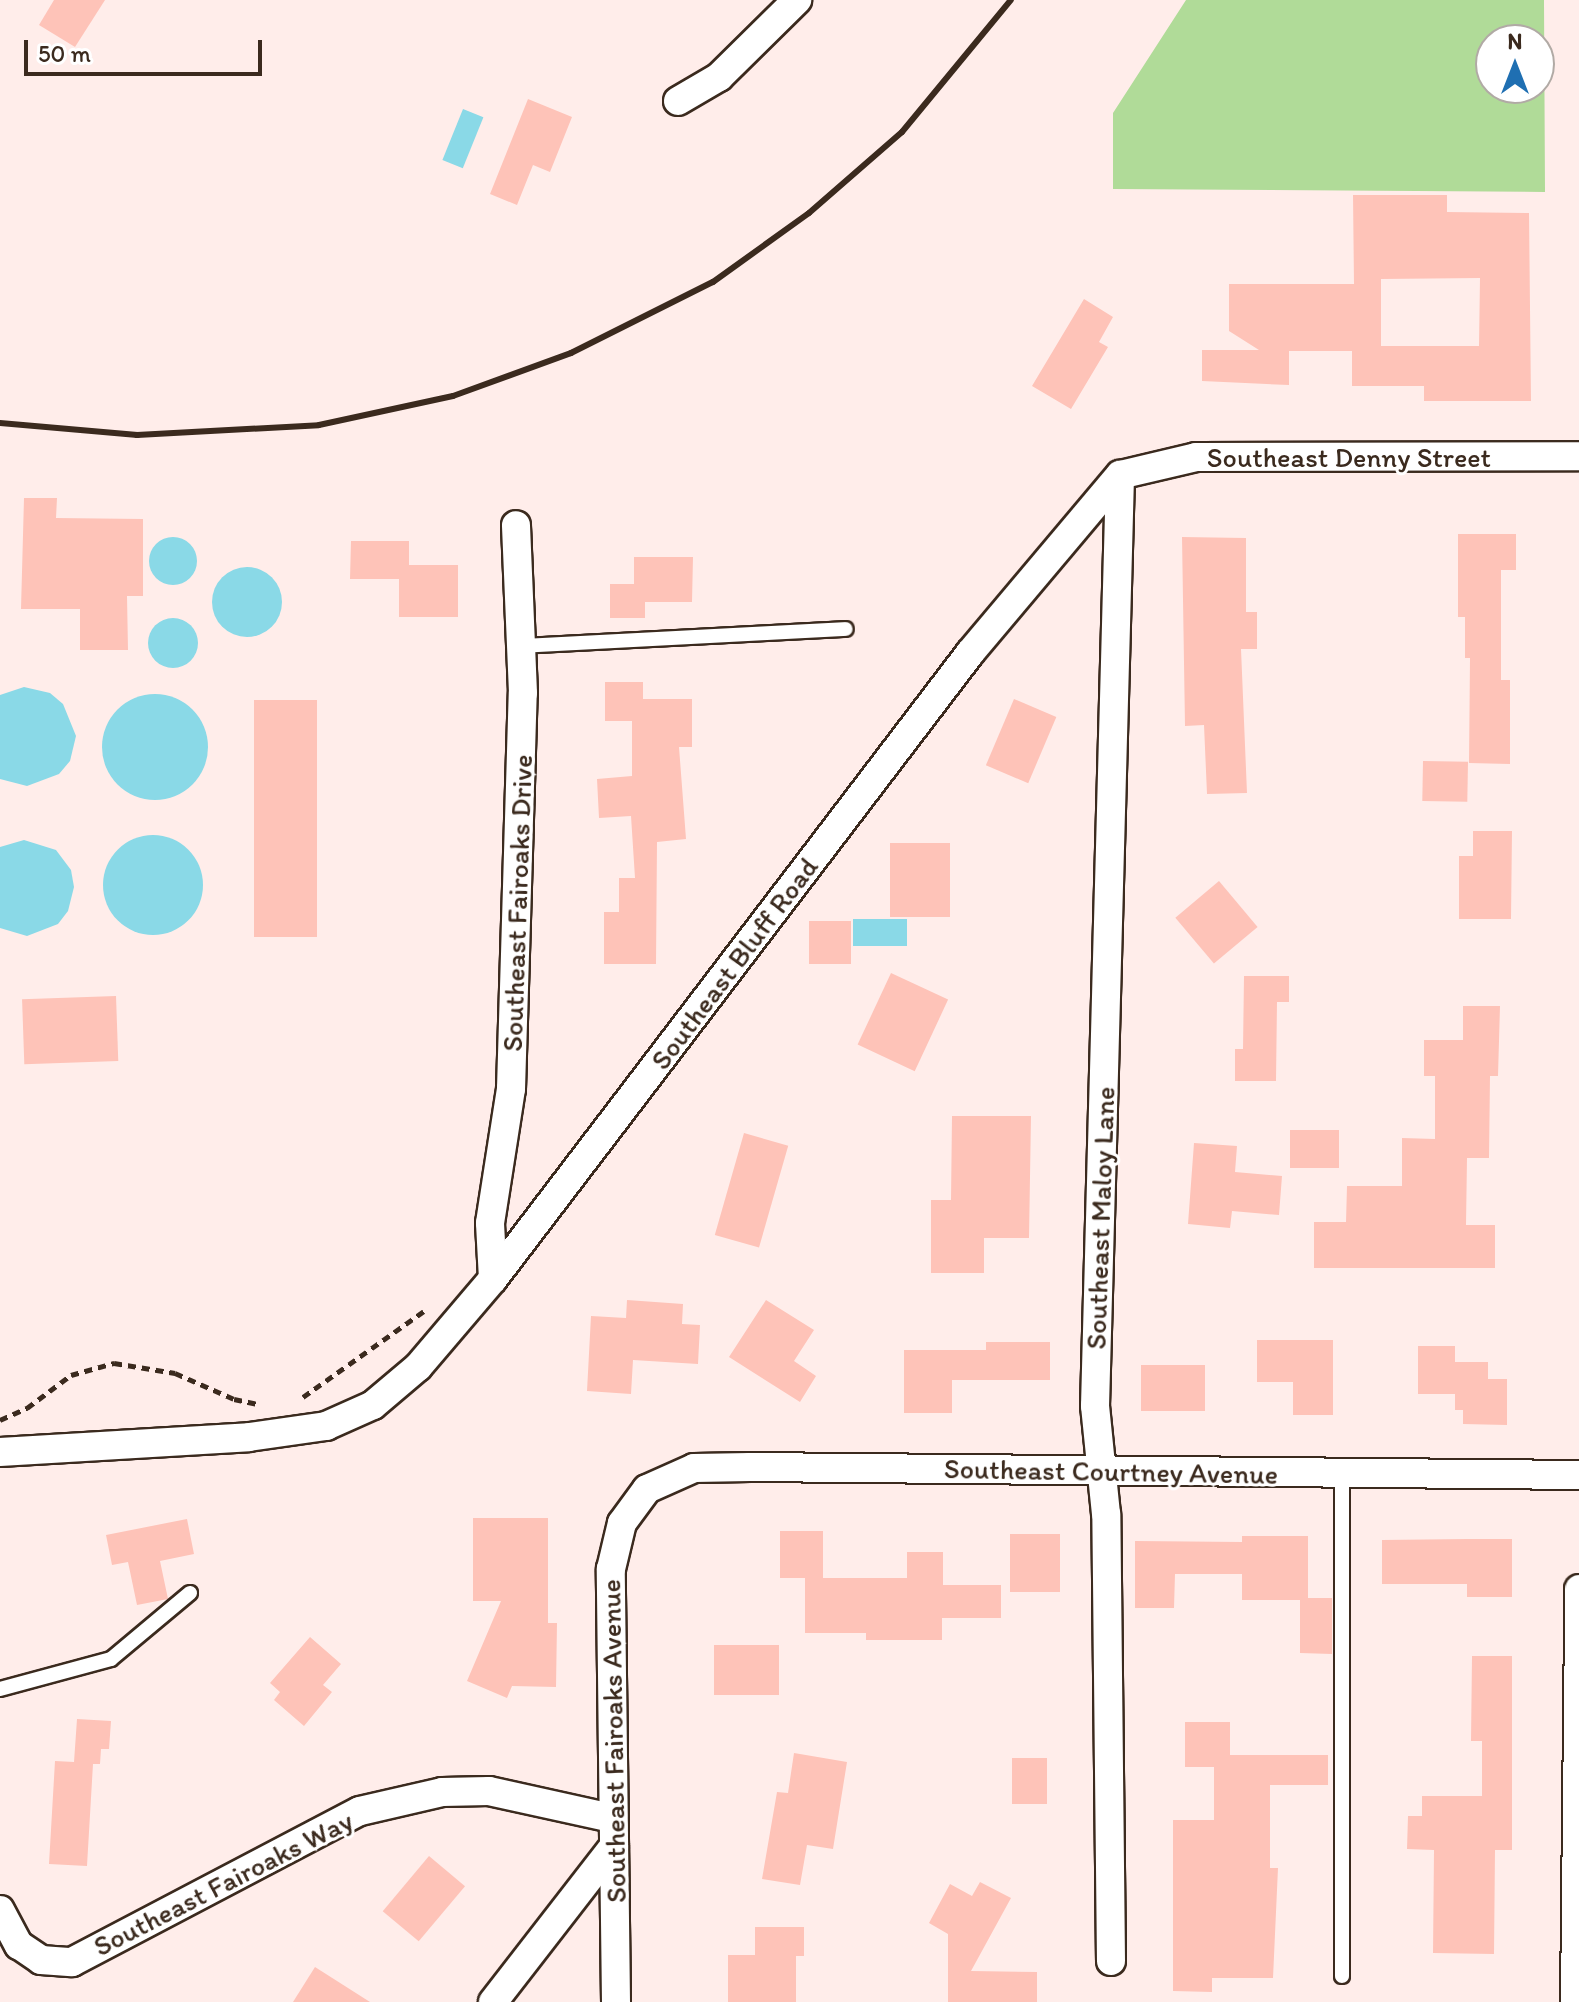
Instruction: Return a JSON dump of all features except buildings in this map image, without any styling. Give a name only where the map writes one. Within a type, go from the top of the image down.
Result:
[{"type":"street","points":[[678,101],[719,77],[797,0]]},
{"type":"street","name":"Southeast Denny Street","points":[[1120,475],[1196,457],[1579,456]]},
{"type":"street","name":"Southeast Bluff Road","points":[[0,1452],[249,1437],[326,1426],[373,1405],[418,1367],[493,1279],[970,653],[1120,475]]},
{"type":"street","name":"Southeast Maloy Lane","points":[[1111,1961],[1106,1514],[1099,1470],[1095,1406],[1120,475]]},
{"type":"street","name":"Southeast Fairoaks Drive","points":[[493,1279],[490,1223],[511,1089],[521,646],[516,525]]},
{"type":"street","name":"Southeast Courtney Avenue","points":[[647,1489],[694,1468],[1579,1475]]},
{"type":"street","name":"Southeast Fairoaks Avenue","points":[[616,2002],[611,1569],[622,1523],[647,1489]]},
{"type":"street","points":[[1575,2002],[1579,1589]]},
{"type":"street","name":"Southeast Fairoaks Way","points":[[0,1910],[19,1945],[41,1960],[72,1962],[360,1811],[442,1792],[489,1791],[612,1818]]},
{"type":"street","points":[[493,2002],[614,1846]]},
{"type":"lane","points":[[521,646],[846,629]]},
{"type":"lane","points":[[1342,1475],[1342,1976]]},
{"type":"lane","points":[[0,1689],[111,1659],[190,1593]]},
{"type":"path","points":[[298,1399],[334,1379],[354,1356],[437,1301]]},
{"type":"path","points":[[0,1420],[27,1408],[71,1375],[114,1363],[175,1373],[234,1399],[272,1403]]},
{"type":"green space","points":[[1186,0],[1544,0],[1544,24],[1475,24],[1475,104],[1545,104],[1545,192],[1113,189],[1113,113]]},
{"type":"water","points":[[463,109],[483,117],[463,168],[442,160]]},
{"type":"water","points":[[173,537],[190,544],[197,561],[190,578],[173,585],[156,578],[149,561],[156,544]]},
{"type":"water","points":[[247,567],[272,577],[282,602],[272,627],[247,637],[222,627],[212,602],[222,577]]},
{"type":"water","points":[[173,618],[191,625],[198,643],[191,661],[173,668],[155,661],[148,643],[155,625]]},
{"type":"water","points":[[24,687],[50,693],[63,704],[76,736],[70,761],[59,774],[27,786],[0,779],[0,695]]},
{"type":"water","points":[[155,694],[175,698],[192,710],[204,727],[208,747],[204,767],[192,784],[175,796],[155,800],[135,796],[118,784],[106,767],[102,747],[106,727],[118,710],[135,698]]},
{"type":"water","points":[[153,835],[172,839],[189,849],[199,866],[203,885],[199,904],[189,921],[172,931],[153,935],[134,931],[117,921],[107,904],[103,885],[107,866],[117,849],[134,839]]},
{"type":"water","points":[[24,840],[56,850],[71,870],[74,887],[68,911],[58,924],[27,936],[0,928],[0,847]]},
{"type":"water","points":[[853,919],[907,919],[907,946],[853,946]]},
{"type":"railway","points":[[0,423],[137,435],[319,425],[453,396],[571,353],[713,282],[809,213],[902,132],[1011,0]]}]
